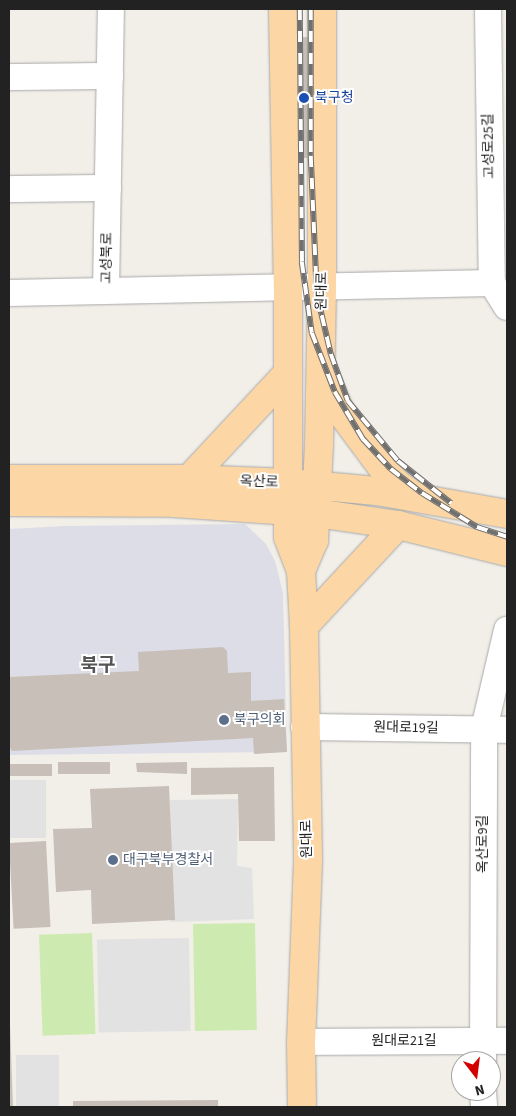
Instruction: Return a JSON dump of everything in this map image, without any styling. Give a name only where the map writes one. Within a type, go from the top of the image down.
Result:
[{"type":"main road","name":"원대로","points":[[283,9],[288,288],[288,537],[301,570],[304,626],[304,727],[308,861],[301,1042],[302,1107]]},
{"type":"main road","name":"원대로","points":[[301,570],[314,541],[318,486],[322,286],[322,9]]},
{"type":"main road","points":[[321,366],[340,411],[398,485],[419,498]]},
{"type":"main road","points":[[189,480],[288,373]]},
{"type":"main road","name":"옥산로","points":[[9,480],[189,480],[289,483],[377,491],[507,514]]},
{"type":"main road","name":"옥산로","points":[[9,502],[174,503],[316,513],[398,525],[507,552]]},
{"type":"main road","points":[[304,626],[398,525]]},
{"type":"street","name":"고성북로","points":[[9,292],[106,290],[111,9]]},
{"type":"street","name":"고성로25길","points":[[106,290],[322,286],[501,294],[488,9]]},
{"type":"street","points":[[9,78],[110,76]]},
{"type":"street","points":[[9,189],[108,188]]},
{"type":"street","name":"옥산로9길","points":[[491,1048],[496,730],[507,630]]},
{"type":"street","name":"원대로19길","points":[[304,727],[496,730]]},
{"type":"street","name":"원대로21길","points":[[301,1042],[491,1048]]},
{"type":"green space","points":[[255,923],[257,1030],[195,1031],[193,924]]},
{"type":"green space","points":[[92,933],[96,1034],[43,1036],[39,935]]},
{"type":"shaded area","points":[[245,524],[266,544],[275,561],[283,593],[287,752],[9,755],[9,529],[64,526]]},
{"type":"shaded area","points":[[9,780],[46,780],[46,838],[9,838]]},
{"type":"shaded area","points":[[238,799],[237,866],[252,868],[254,919],[171,922],[170,800]]},
{"type":"shaded area","points":[[189,938],[191,1031],[99,1033],[97,940]]},
{"type":"shaded area","points":[[16,1055],[59,1055],[59,1107],[16,1107]]},
{"type":"building","points":[[290,37],[321,37],[321,158],[290,158]]},
{"type":"building","points":[[223,647],[227,651],[228,673],[251,672],[251,701],[284,699],[287,752],[254,754],[253,738],[12,751],[9,746],[9,677],[139,671],[138,652]]},
{"type":"building","points":[[58,762],[110,762],[110,774],[58,774]]},
{"type":"building","points":[[187,762],[187,774],[137,772],[136,763]]},
{"type":"building","points":[[9,764],[52,764],[52,776],[9,776]]},
{"type":"building","points":[[274,767],[275,841],[239,841],[238,794],[191,795],[191,768]]},
{"type":"building","name":"대구북부경찰서","points":[[169,786],[175,920],[92,924],[91,890],[56,892],[53,829],[92,828],[90,789]]},
{"type":"building","points":[[46,841],[51,927],[14,929],[9,843]]},
{"type":"building","points":[[10,1025],[13,1107],[9,1107]]},
{"type":"building","points":[[218,1100],[218,1107],[73,1107],[73,1101]]},
{"type":"railway","points":[[300,9],[302,262],[312,333],[335,392],[363,439],[391,469],[422,493],[477,527],[507,537]]},
{"type":"railway","points":[[311,9],[311,156],[317,294],[331,354],[348,401],[398,461],[451,503]]},
{"type":"place","name":"북구청","points":[[304,98]]},
{"type":"place","name":"북구의회","points":[[224,720]]},
{"type":"place","name":"대구북부경찰서","points":[[113,860]]},
{"type":"district","name":"북구","points":[[98,666]]}]
